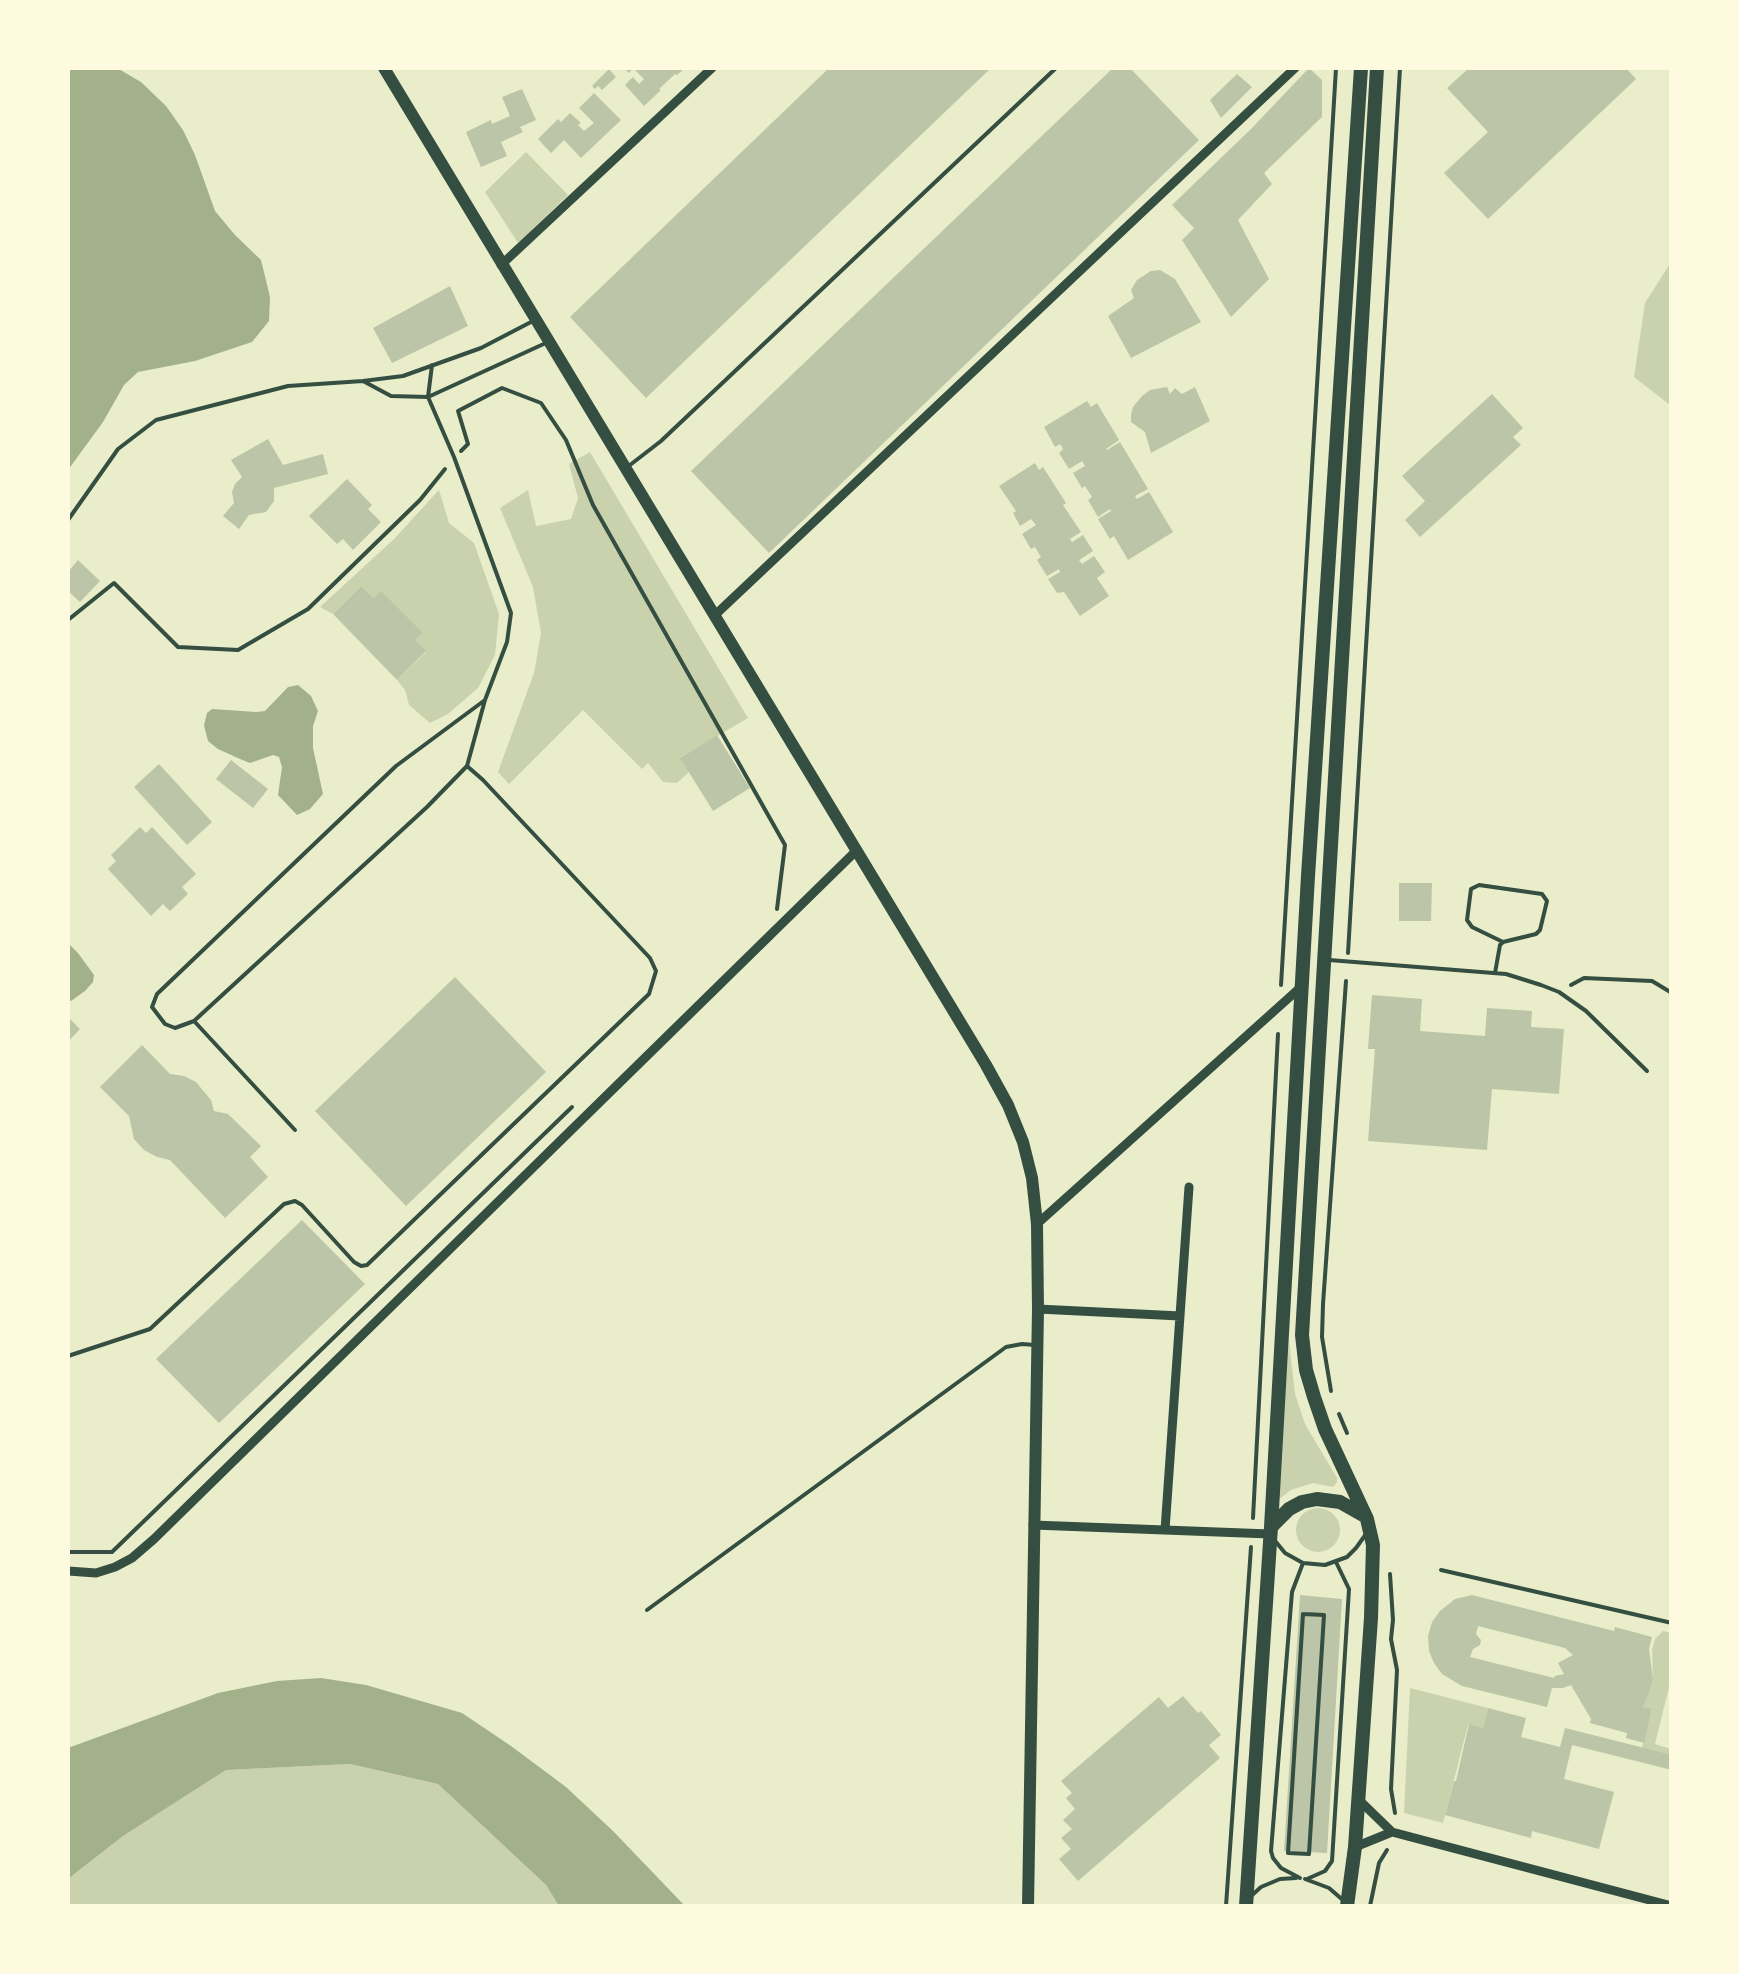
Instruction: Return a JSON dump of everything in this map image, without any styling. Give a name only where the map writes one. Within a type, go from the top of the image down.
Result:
[{"type":"main road","points":[[384,68],[857,850],[1008,1105],[1023,1142],[1032,1178],[1038,1310],[1028,1906]]},
{"type":"main road","points":[[1246,1903],[1360,68]]},
{"type":"main road","points":[[1347,1906],[1355,1847],[1374,1564],[1369,1522],[1325,1428],[1306,1370],[1302,1334],[1377,68]]},
{"type":"main road","points":[[1270,1530],[1289,1509],[1317,1499],[1354,1508],[1369,1522]]},
{"type":"street","points":[[502,265],[712,68]]},
{"type":"street","points":[[714,616],[1294,68]]},
{"type":"street","points":[[68,1571],[96,1572],[115,1567],[154,1539],[857,850]]},
{"type":"street","points":[[1036,1224],[1302,986]]},
{"type":"street","points":[[1165,1530],[1189,1187]]},
{"type":"street","points":[[1038,1310],[1180,1316]]},
{"type":"street","points":[[1033,1525],[1270,1530]]},
{"type":"street","points":[[1358,1799],[1392,1832],[1672,1906]]},
{"type":"street","points":[[1355,1847],[1392,1832]]},
{"type":"lane","points":[[626,468],[675,428],[1056,68]]},
{"type":"lane","points":[[68,520],[118,450],[156,420],[288,386],[403,376],[481,348],[536,320]]},
{"type":"lane","points":[[363,382],[392,396],[428,396],[550,342]]},
{"type":"lane","points":[[432,365],[428,396],[511,613],[507,642],[485,700],[467,766],[194,1021],[175,1028],[165,1024],[152,1007],[158,994],[396,766],[485,700]]},
{"type":"lane","points":[[68,1356],[150,1329],[284,1204],[302,1204],[354,1262],[367,1264],[649,994],[656,971],[650,958],[467,766]]},
{"type":"lane","points":[[1496,973],[1500,945],[1536,934],[1546,901],[1542,894],[1475,886],[1471,889],[1467,920],[1472,927],[1503,942]]},
{"type":"lane","points":[[1325,960],[1496,973],[1524,979],[1559,992],[1586,1011],[1647,1071]]},
{"type":"lane","points":[[194,1021],[294,1130]]},
{"type":"lane","points":[[646,1610],[1006,1347],[1037,1345]]},
{"type":"lane","points":[[1270,1530],[1285,1553],[1303,1563],[1325,1565],[1356,1548],[1369,1522]]},
{"type":"lane","points":[[1307,1879],[1325,1871],[1332,1860],[1348,1588],[1336,1562]]},
{"type":"lane","points":[[1300,1878],[1282,1868],[1271,1850],[1292,1592],[1303,1563]]},
{"type":"lane","points":[[1441,1570],[1672,1623]]},
{"type":"lane","points":[[1246,1903],[1262,1887],[1280,1879],[1300,1878],[1330,1888],[1347,1906]]},
{"type":"path","points":[[1281,990],[1336,68]]},
{"type":"path","points":[[1348,953],[1400,68]]},
{"type":"path","points":[[68,620],[114,583],[178,646],[238,650],[308,609],[420,500],[468,444],[458,411],[502,388],[541,402],[566,440],[593,504],[785,845],[777,908]]},
{"type":"path","points":[[1559,992],[1584,978],[1652,981],[1672,992]]},
{"type":"path","points":[[1331,1392],[1322,1337],[1346,980]]},
{"type":"path","points":[[1252,1527],[1278,1034]]},
{"type":"path","points":[[68,1552],[112,1552],[579,1100]]},
{"type":"path","points":[[1331,1101],[1339,1102]]},
{"type":"path","points":[[1336,1406],[1348,1436]]},
{"type":"path","points":[[1226,1906],[1252,1538]]},
{"type":"path","points":[[1390,1564],[1391,1639],[1397,1670],[1391,1789],[1395,1818]]},
{"type":"path","points":[[1303,1614],[1324,1615],[1310,1854],[1288,1853],[1303,1614]]},
{"type":"path","points":[[1370,1906],[1387,1850]]},
{"type":"shaded area","points":[[68,68],[117,68],[141,82],[166,106],[195,155],[215,211],[261,260],[270,297],[269,321],[252,342],[195,361],[138,372],[124,385],[68,470]]},
{"type":"shaded area","points":[[526,152],[568,195],[518,243],[485,192]]},
{"type":"shaded area","points":[[1671,262],[1670,405],[1634,377],[1645,303]]},
{"type":"shaded area","points":[[590,452],[748,718],[681,757],[689,772],[677,783],[663,782],[648,763],[642,769],[583,710],[509,784],[498,772],[534,673],[541,633],[533,587],[500,508],[528,490],[536,526],[571,519],[578,498],[569,464]]},
{"type":"shaded area","points":[[439,490],[449,523],[474,543],[499,614],[495,655],[478,688],[448,714],[430,723],[409,705],[397,680],[426,652],[415,640],[422,634],[361,586],[333,614],[320,607],[394,539]]},
{"type":"shaded area","points":[[298,685],[311,696],[318,711],[313,748],[323,794],[310,809],[297,815],[278,795],[282,767],[279,757],[273,755],[250,763],[240,759],[208,741],[204,725],[212,709],[265,711],[288,687]]},
{"type":"shaded area","points":[[68,943],[94,975],[93,982],[71,1001],[68,1000]]},
{"type":"shaded area","points":[[1289,1341],[1295,1394],[1305,1424],[1337,1482],[1333,1487],[1313,1483],[1291,1490],[1278,1500]]},
{"type":"shaded area","points":[[1318,1508],[1333,1515],[1340,1530],[1333,1545],[1318,1552],[1303,1545],[1296,1530],[1303,1515]]},
{"type":"shaded area","points":[[1663,1631],[1671,1633],[1671,1679],[1655,1744],[1671,1749],[1671,1755],[1642,1748],[1652,1710],[1643,1707],[1653,1679],[1652,1650]]},
{"type":"shaded area","points":[[321,1678],[366,1685],[462,1713],[566,1787],[685,1906],[559,1906],[546,1885],[438,1784],[350,1764],[226,1770],[123,1836],[68,1879],[68,1748],[218,1693],[277,1681]]},
{"type":"shaded area","points":[[1410,1688],[1488,1708],[1483,1728],[1468,1725],[1443,1823],[1404,1813]]},
{"type":"shaded area","points":[[350,1764],[438,1784],[546,1885],[559,1906],[68,1906],[68,1879],[123,1836],[226,1770]]},
{"type":"building","points":[[633,68],[685,68],[644,106],[625,85],[633,77],[639,84],[644,79]]},
{"type":"building","points":[[829,68],[991,68],[646,398],[570,317]]},
{"type":"building","points":[[1113,68],[1130,68],[1199,140],[769,553],[691,471]]},
{"type":"building","points":[[1309,68],[1322,80],[1322,117],[1264,173],[1272,184],[1238,220],[1269,279],[1231,317],[1182,240],[1194,228],[1172,205]]},
{"type":"building","points":[[1469,68],[1626,68],[1636,79],[1488,219],[1444,173],[1488,132],[1447,88]]},
{"type":"building","points":[[609,69],[616,77],[602,90],[598,86],[595,89],[592,86]]},
{"type":"building","points":[[1237,74],[1252,87],[1221,118],[1210,100]]},
{"type":"building","points":[[522,89],[536,120],[520,127],[523,132],[501,142],[507,156],[481,167],[466,132],[510,116],[502,97]]},
{"type":"building","points":[[594,93],[621,120],[581,158],[564,140],[551,153],[538,139],[570,113],[584,131],[594,123],[579,108]]},
{"type":"building","points":[[1160,270],[1175,279],[1201,322],[1131,358],[1108,316],[1134,298],[1131,290],[1137,280]]},
{"type":"building","points":[[450,286],[468,326],[392,363],[373,328]]},
{"type":"building","points":[[1167,387],[1170,394],[1175,388],[1182,394],[1195,387],[1210,421],[1151,453],[1145,432],[1131,422],[1131,415],[1142,396]]},
{"type":"building","points":[[1492,394],[1523,428],[1513,437],[1521,445],[1420,537],[1405,520],[1425,501],[1402,476]]},
{"type":"building","points":[[1087,401],[1091,407],[1097,403],[1119,440],[1106,449],[1120,442],[1148,489],[1135,496],[1137,499],[1149,492],[1173,532],[1128,560],[1098,519],[1110,509],[1098,517],[1088,500],[1092,497],[1073,473],[1085,466],[1082,461],[1069,469],[1059,453],[1063,449],[1060,444],[1055,447],[1044,427]]},
{"type":"building","points":[[268,439],[283,465],[323,454],[328,474],[274,488],[274,501],[266,512],[249,515],[239,529],[223,516],[234,503],[232,492],[242,477],[231,460]]},
{"type":"building","points":[[1035,463],[1039,470],[1043,467],[1081,532],[1070,539],[1072,542],[1083,535],[1093,551],[1079,560],[1082,564],[1094,556],[1105,572],[1097,578],[1109,596],[1080,616],[1064,592],[1057,593],[1048,579],[1059,569],[1047,576],[1037,560],[1041,557],[1022,534],[1036,525],[1031,519],[1020,526],[1013,513],[1016,511],[999,486]]},
{"type":"building","points":[[347,479],[372,505],[368,509],[381,522],[353,550],[343,539],[337,544],[309,516]]},
{"type":"building","points":[[78,560],[100,581],[80,602],[68,591],[68,572]]},
{"type":"building","points":[[361,586],[374,598],[381,591],[423,633],[415,640],[426,651],[397,680],[333,614]]},
{"type":"building","points":[[717,735],[750,788],[713,811],[680,758]]},
{"type":"building","points":[[231,760],[268,789],[253,808],[216,779]]},
{"type":"building","points":[[159,764],[212,822],[187,845],[134,787]]},
{"type":"building","points":[[140,827],[146,833],[152,827],[196,874],[182,887],[188,894],[170,911],[163,904],[151,916],[108,869],[116,861],[111,855]]},
{"type":"building","points":[[1399,883],[1432,883],[1431,921],[1399,921]]},
{"type":"building","points":[[455,977],[546,1072],[406,1206],[315,1111]]},
{"type":"building","points":[[1372,995],[1422,999],[1420,1031],[1485,1036],[1487,1008],[1532,1011],[1531,1027],[1564,1029],[1559,1094],[1492,1089],[1487,1150],[1368,1141],[1375,1049],[1368,1049]]},
{"type":"building","points":[[68,1017],[80,1029],[68,1042]]},
{"type":"building","points":[[142,1045],[170,1074],[196,1082],[211,1100],[214,1111],[228,1114],[261,1146],[250,1157],[268,1177],[225,1218],[170,1160],[144,1150],[134,1139],[129,1116],[100,1087]]},
{"type":"building","points":[[302,1220],[365,1284],[219,1423],[156,1359]]},
{"type":"building","points":[[1300,1595],[1342,1599],[1327,1853],[1284,1851]]},
{"type":"building","points":[[1472,1595],[1652,1637],[1649,1649],[1653,1679],[1643,1707],[1652,1709],[1644,1743],[1626,1738],[1627,1733],[1590,1723],[1571,1685],[1552,1688],[1547,1707],[1462,1686],[1442,1674],[1429,1651],[1428,1636],[1440,1611],[1455,1599]],"holes":[[[1478,1626],[1565,1648],[1573,1655],[1558,1663],[1564,1674],[1554,1678],[1470,1657],[1480,1645]]]},
{"type":"building","points":[[1183,1696],[1221,1735],[1209,1745],[1220,1758],[1078,1881],[1059,1859],[1071,1849],[1061,1838],[1072,1829],[1063,1820],[1075,1809],[1066,1798],[1072,1793],[1061,1781],[1159,1697],[1168,1708]]},
{"type":"building","points":[[1488,1708],[1526,1718],[1521,1737],[1560,1747],[1565,1728],[1672,1755],[1672,1770],[1572,1745],[1564,1779],[1614,1792],[1599,1849],[1532,1831],[1531,1838],[1445,1815],[1469,1724],[1483,1728]]}]
